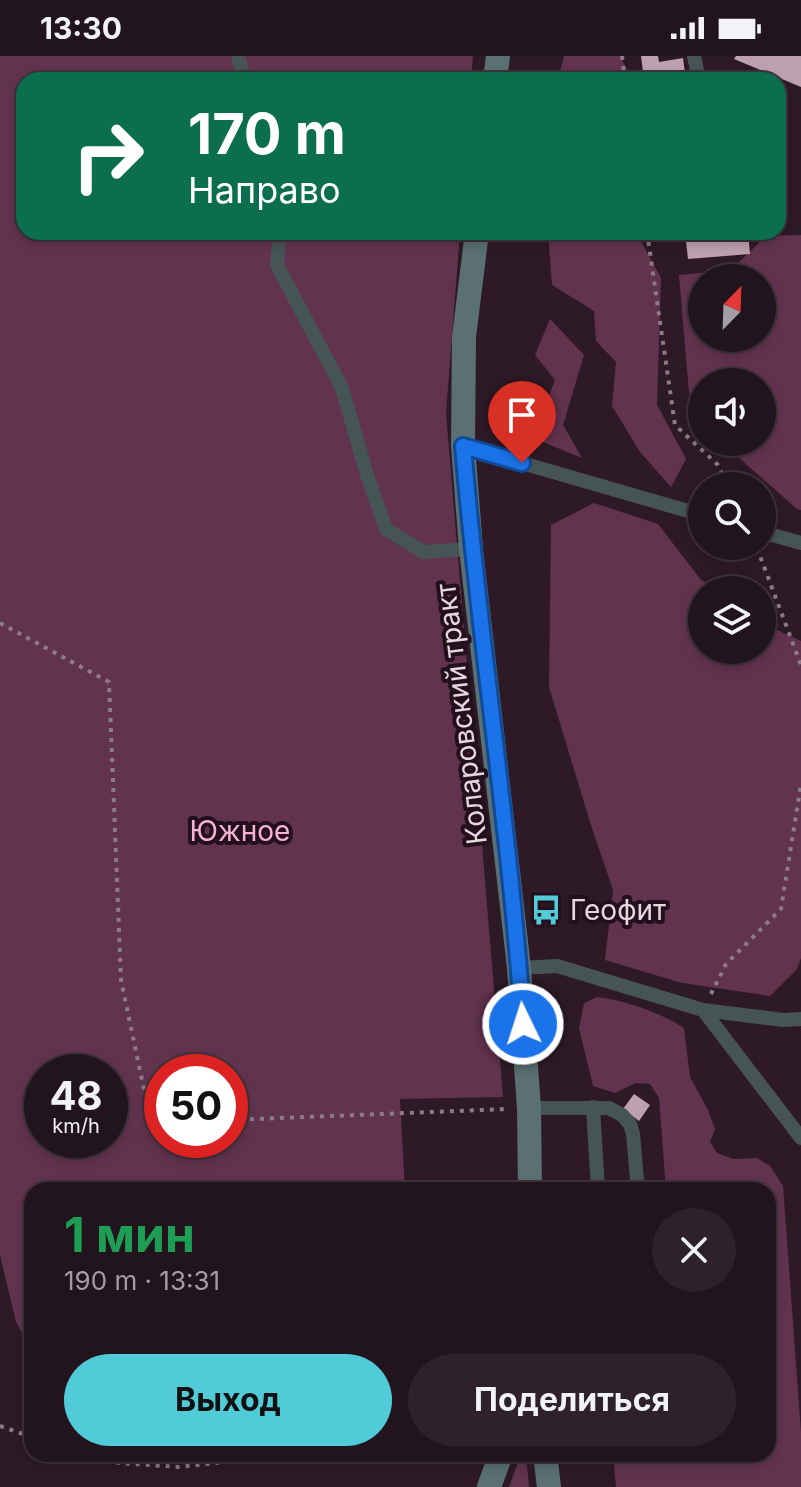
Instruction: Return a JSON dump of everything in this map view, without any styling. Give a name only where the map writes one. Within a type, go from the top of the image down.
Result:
[{"type":"main road","name":"Коларовский тракт","points":[[476,240],[464,337],[463,446],[471,549],[519,968],[529,1108],[530,1182]]},
{"type":"main road","points":[[489,1487],[498,1462]]},
{"type":"main road","points":[[546,1462],[549,1487]]},
{"type":"lane","points":[[279,240],[277,265],[342,388],[386,529],[423,552],[471,549]]},
{"type":"lane","points":[[463,446],[688,511]]},
{"type":"lane","points":[[776,536],[801,543]]},
{"type":"lane","points":[[519,968],[557,966],[703,1010],[783,1020],[801,1019]]},
{"type":"lane","points":[[703,1010],[801,1138]]},
{"type":"lane","points":[[593,1107],[598,1182]]},
{"type":"lane","points":[[529,1108],[609,1108],[622,1115],[630,1124],[633,1134],[636,1182]]},
{"type":"path","points":[[648,240],[675,425],[718,465],[721,472]]},
{"type":"path","points":[[761,560],[801,665]]},
{"type":"path","points":[[0,623],[109,682],[121,980],[144,1090]]},
{"type":"path","points":[[703,1010],[726,964],[781,909],[801,784]]},
{"type":"path","points":[[248,1119],[529,1108]]},
{"type":"path","points":[[0,1426],[24,1434]]},
{"type":"path","points":[[115,1462],[179,1467],[224,1462]]},
{"type":"green space","name":"Южное","points":[[0,56],[473,56],[472,72],[16,72],[16,240],[459,240],[446,413],[503,1097],[400,1099],[405,1182],[24,1182],[24,1336],[16,1322],[0,1255]]},
{"type":"green space","points":[[564,56],[620,56],[628,72],[560,72]]},
{"type":"green space","points":[[786,235],[801,235],[801,510],[776,490],[776,472],[755,472],[737,456],[776,456],[776,368],[688,368],[688,381],[679,275],[688,274],[688,352],[776,352],[776,264],[737,264],[762,240],[786,240]]},
{"type":"green space","points":[[549,240],[640,240],[661,278],[657,405],[686,459],[671,487],[640,452],[612,406],[616,362],[596,341],[594,311],[552,285]]},
{"type":"green space","points":[[550,319],[584,355],[563,425],[582,458],[543,442],[541,416],[555,380],[535,355]]},
{"type":"green space","points":[[594,503],[658,524],[698,576],[688,576],[688,664],[776,664],[776,629],[801,641],[801,958],[797,969],[770,996],[682,983],[605,960],[613,890],[549,687],[551,525]]},
{"type":"green space","points":[[597,997],[620,1001],[684,1028],[690,1077],[715,1129],[710,1142],[717,1153],[733,1159],[757,1158],[770,1166],[783,1186],[801,1432],[801,1487],[616,1487],[614,1462],[776,1462],[776,1182],[665,1182],[659,1098],[650,1084],[636,1083],[615,1093],[593,1086],[579,1028],[584,1003]]},
{"type":"green space","points":[[518,1462],[527,1462],[529,1487],[509,1487]]},
{"type":"building","points":[[641,56],[658,56],[659,62],[683,58],[685,72],[643,72]]},
{"type":"building","points":[[736,56],[801,56],[801,87],[786,81],[786,72],[765,72],[734,59]]},
{"type":"building","points":[[686,240],[749,240],[750,254],[688,259]]},
{"type":"building","points":[[634,1094],[650,1105],[639,1121],[623,1109]]},
{"type":"place","name":"Геофит","points":[[546,910]]},
{"type":"route","points":[[522,463],[463,446],[471,549],[505,835],[523,1024]]}]
